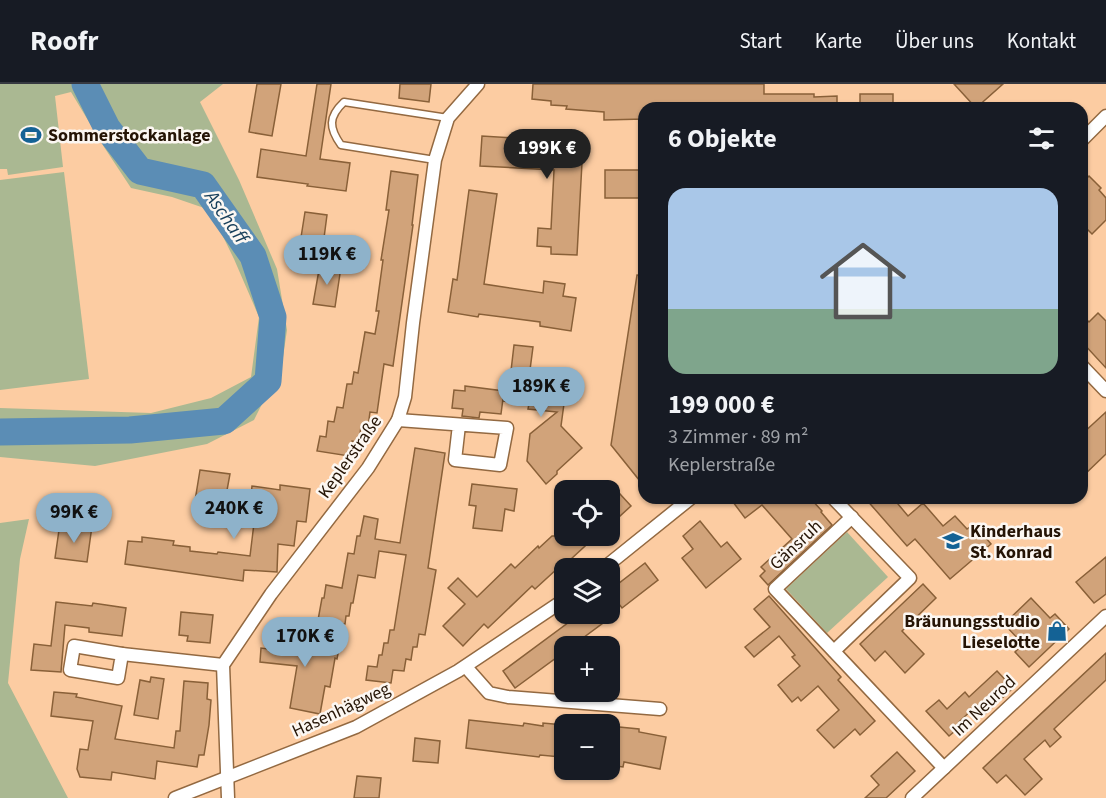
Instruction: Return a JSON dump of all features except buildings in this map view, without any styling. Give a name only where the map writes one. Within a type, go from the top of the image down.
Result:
[{"type":"street","name":"Keplerstraße","points":[[223,665],[271,594],[368,468],[398,420],[405,397],[412,323],[435,160],[448,118],[478,84]]},
{"type":"street","points":[[1088,134],[1106,116]]},
{"type":"street","points":[[1088,372],[1106,391]]},
{"type":"street","points":[[398,420],[459,424],[507,428],[500,465],[455,460],[459,424]]},
{"type":"street","points":[[616,558],[684,504]]},
{"type":"street","points":[[834,651],[910,578],[839,504]]},
{"type":"street","name":"Gänsruh","points":[[852,517],[775,589],[944,768]]},
{"type":"street","name":"Hasenhägweg","points":[[175,798],[356,727],[465,667],[554,607]]},
{"type":"street","name":"Im Neurod","points":[[912,798],[1106,616]]},
{"type":"street","points":[[122,654],[223,665],[228,798]]},
{"type":"street","points":[[465,667],[489,693],[508,697],[660,709]]},
{"type":"lane","points":[[435,160],[341,145],[334,136],[331,122],[335,110],[344,102],[448,118]]},
{"type":"green space","points":[[0,84],[223,84],[200,102],[239,180],[277,269],[287,330],[282,364],[254,420],[207,444],[95,466],[0,457],[0,408],[151,413],[211,398],[251,377],[259,317],[210,210],[172,197],[131,188],[71,92],[55,96],[63,167],[8,175],[7,169],[0,169]]},
{"type":"green space","points":[[64,172],[89,379],[0,390],[0,180]]},
{"type":"green space","points":[[29,519],[20,559],[8,683],[68,798],[0,798],[0,523]]},
{"type":"green space","points":[[847,532],[888,577],[827,633],[786,589]]},
{"type":"waterway","name":"Aschaff","points":[[0,432],[130,430],[224,421],[268,381],[273,317],[253,256],[203,185],[140,171],[107,128],[85,84]]},
{"type":"place","name":"Sommerstockanlage","points":[[31,135]]},
{"type":"place","name":"Kinderhaus St. Konrad","points":[[953,541]]},
{"type":"place","name":"Bräunungsstudio Lieselotte","points":[[1057,631]]}]
